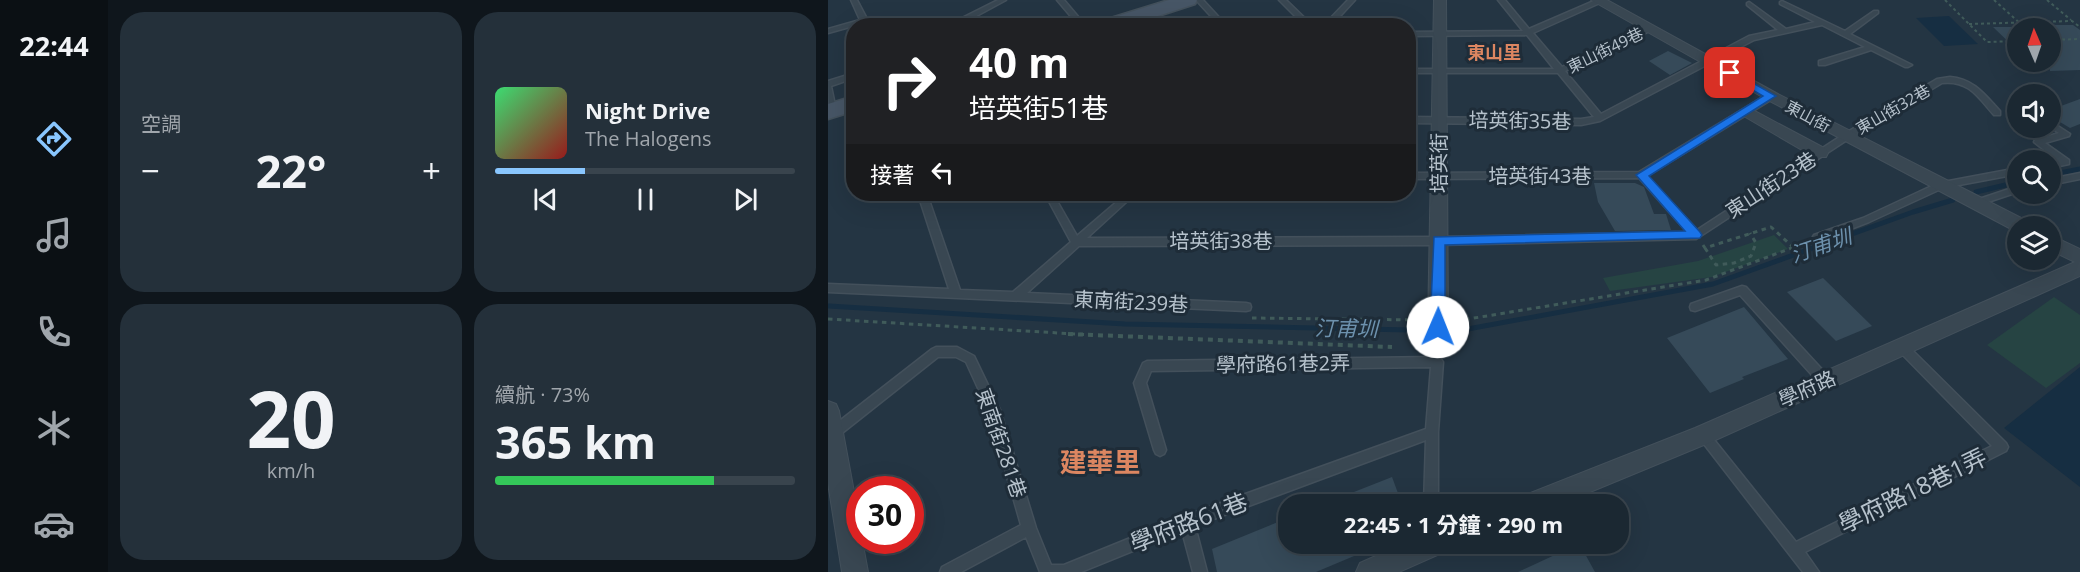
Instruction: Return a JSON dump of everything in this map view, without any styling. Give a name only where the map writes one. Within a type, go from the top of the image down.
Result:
[{"type":"street","points":[[1137,18],[1188,0]]},
{"type":"street","name":"培英街","points":[[1438,324],[1440,0]]},
{"type":"street","name":"東山街","points":[[1598,1],[1771,96],[2007,219]]},
{"type":"street","points":[[830,111],[846,106]]},
{"type":"street","points":[[1747,112],[1820,153]]},
{"type":"street","points":[[2061,248],[2080,257]]},
{"type":"street","name":"學府路","points":[[1557,494],[1702,435],[2080,268]]},
{"type":"street","points":[[828,411],[855,572]]},
{"type":"street","points":[[1369,572],[1410,554]]},
{"type":"lane","points":[[854,0],[863,18]]},
{"type":"lane","points":[[968,18],[1003,0]]},
{"type":"lane","points":[[1060,0],[1076,18]]},
{"type":"lane","points":[[1199,0],[1216,18]]},
{"type":"lane","points":[[1282,0],[1301,18]]},
{"type":"lane","points":[[1334,18],[1352,0]]},
{"type":"lane","points":[[1501,0],[1600,118]]},
{"type":"lane","points":[[1416,34],[1527,33],[1598,1]]},
{"type":"lane","points":[[1782,3],[1908,65]]},
{"type":"lane","points":[[1749,4],[1784,31]]},
{"type":"lane","points":[[1845,34],[1876,12]]},
{"type":"lane","name":"培英街35巷","points":[[1416,120],[1581,122],[1600,118],[1752,38],[1822,23]]},
{"type":"lane","points":[[828,30],[846,26]]},
{"type":"lane","name":"東山街49巷","points":[[1560,71],[1649,28]]},
{"type":"lane","points":[[1822,63],[1872,47]]},
{"type":"lane","points":[[1416,71],[1560,71]]},
{"type":"lane","points":[[830,111],[828,85],[846,78]]},
{"type":"lane","name":"東山街32巷","points":[[1847,136],[1940,81],[1956,78],[1966,81],[1997,112]]},
{"type":"lane","points":[[1696,235],[1641,175],[1771,96]]},
{"type":"lane","name":"東山街23巷","points":[[1696,235],[1847,136]]},
{"type":"lane","points":[[2049,150],[2038,142],[2052,138]]},
{"type":"lane","points":[[1817,238],[1866,220],[1941,185],[2007,173]]},
{"type":"lane","name":"培英街43巷","points":[[1416,176],[1641,175]]},
{"type":"lane","points":[[2061,180],[2080,176]]},
{"type":"lane","points":[[1976,203],[2007,193]]},
{"type":"lane","points":[[924,201],[956,295]]},
{"type":"lane","points":[[1053,201],[1076,242]]},
{"type":"lane","points":[[1016,297],[1123,201]]},
{"type":"lane","name":"培英街38巷","points":[[1076,242],[1438,241],[1696,235]]},
{"type":"lane","name":"東南街239巷","points":[[828,288],[1016,297],[1243,313]]},
{"type":"lane","points":[[1695,307],[1742,291],[1825,381]]},
{"type":"lane","name":"學府路18巷1弄","points":[[1794,550],[2002,447],[1902,347]]},
{"type":"lane","name":"東南街281巷","points":[[831,436],[936,352],[957,352],[970,359],[994,410],[1029,528],[1047,572]]},
{"type":"lane","name":"學府路61巷2弄","points":[[1160,450],[1140,383],[1147,366],[1437,362],[1432,432]]},
{"type":"lane","points":[[1431,494],[1432,432]]},
{"type":"lane","name":"學府路61巷","points":[[1047,572],[1064,572],[1187,522],[1432,432]]},
{"type":"lane","points":[[1702,435],[1812,572]]},
{"type":"lane","points":[[1187,522],[1200,572]]},
{"type":"lane","points":[[947,572],[1029,528]]},
{"type":"path","points":[[1945,0],[1987,42],[2007,41]]},
{"type":"path","points":[[1994,0],[2014,18]]},
{"type":"path","points":[[2047,0],[2080,27]]},
{"type":"path","points":[[2061,21],[2072,21]]},
{"type":"path","points":[[1969,24],[2007,22]]},
{"type":"path","points":[[2061,40],[2080,39]]},
{"type":"path","points":[[1705,248],[1771,226],[1793,248]]},
{"type":"path","points":[[1696,235],[1716,265],[1734,263],[1751,256],[1756,243],[1750,233]]},
{"type":"path","points":[[1243,313],[1438,324],[1706,280],[1817,238]]},
{"type":"path","points":[[828,319],[1151,339],[1401,347]]},
{"type":"green space","points":[[1774,235],[1788,249],[1712,277],[1610,291],[1603,278],[1698,261]]},
{"type":"green space","points":[[2054,297],[2080,315],[2080,363],[2046,388],[1987,345]]},
{"type":"water","points":[[1949,16],[1978,44],[1944,46],[1916,18]]},
{"type":"water","points":[[2080,367],[2080,487],[2004,428]]},
{"type":"building","points":[[2061,25],[2073,25],[2080,30],[2080,70],[2061,71]]},
{"type":"building","points":[[1993,27],[2007,27],[2007,40]]},
{"type":"building","points":[[1668,51],[1692,63],[1670,75],[1649,61]]},
{"type":"building","points":[[2080,99],[2080,124],[2070,128],[2061,123],[2061,106]]},
{"type":"building","points":[[1594,183],[1635,183],[1644,187],[1654,214],[1666,214],[1671,230],[1615,231],[1598,202]]},
{"type":"building","points":[[1823,278],[1872,326],[1836,341],[1787,292]]},
{"type":"building","points":[[1744,307],[1788,359],[1742,377],[1744,379],[1710,393],[1667,338]]},
{"type":"building","points":[[1392,477],[1398,494],[1349,494]]},
{"type":"building","points":[[1278,522],[1278,554],[1359,554],[1316,572],[1217,572],[1212,549]]},
{"type":"building","points":[[1557,554],[1585,554],[1595,572],[1518,572]]},
{"type":"waterway","name":"汀甫圳","points":[[2061,173],[2080,169]]},
{"type":"waterway","name":"汀甫圳","points":[[1976,192],[2007,185]]},
{"type":"waterway","name":"汀甫圳","points":[[829,306],[1125,324],[1457,331],[1713,284],[1913,212],[1953,200]]},
{"type":"district","name":"東山里","points":[[1494,53]]},
{"type":"district","name":"建華里","points":[[1100,463]]},
{"type":"route","points":[[1438,327],[1438,241],[1696,235],[1641,175],[1771,96],[1730,73]]}]
